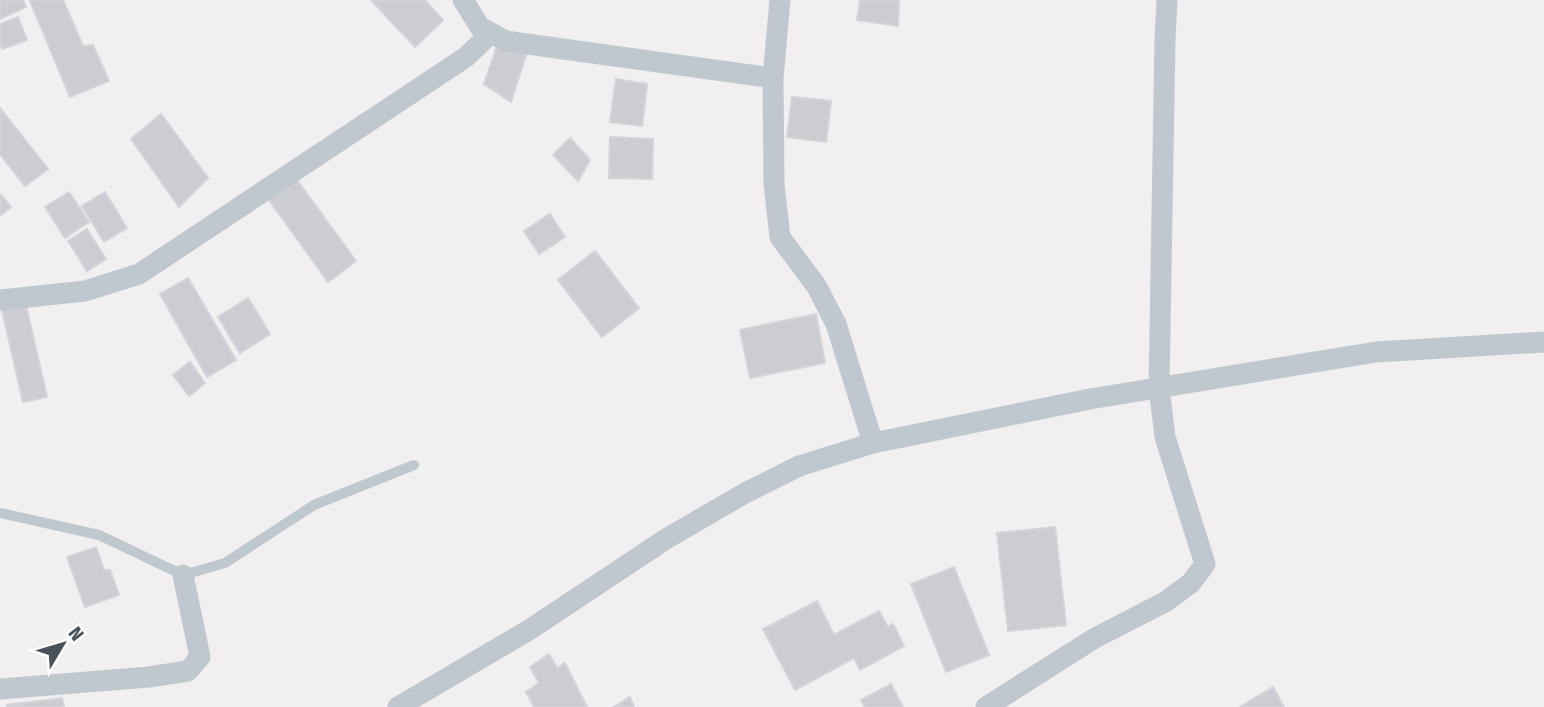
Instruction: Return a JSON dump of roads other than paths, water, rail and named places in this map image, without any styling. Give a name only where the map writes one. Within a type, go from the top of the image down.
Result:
[{"type":"street","points":[[463,0],[480,27],[506,41],[773,78]]},
{"type":"street","points":[[780,0],[773,78],[774,184],[780,237],[817,286],[836,324],[873,443]]},
{"type":"street","points":[[986,707],[1095,638],[1165,602],[1191,583],[1205,564],[1165,437],[1158,387],[1167,0]]},
{"type":"street","points":[[0,300],[85,291],[139,274],[466,57],[491,33]]},
{"type":"street","points":[[398,707],[529,630],[666,538],[745,492],[799,466],[873,443],[1158,387],[1376,352],[1544,342]]},
{"type":"street","points":[[0,689],[149,677],[188,671],[200,657],[183,575]]},
{"type":"lane","points":[[0,513],[99,535],[183,575],[225,563],[314,505],[414,465]]}]
